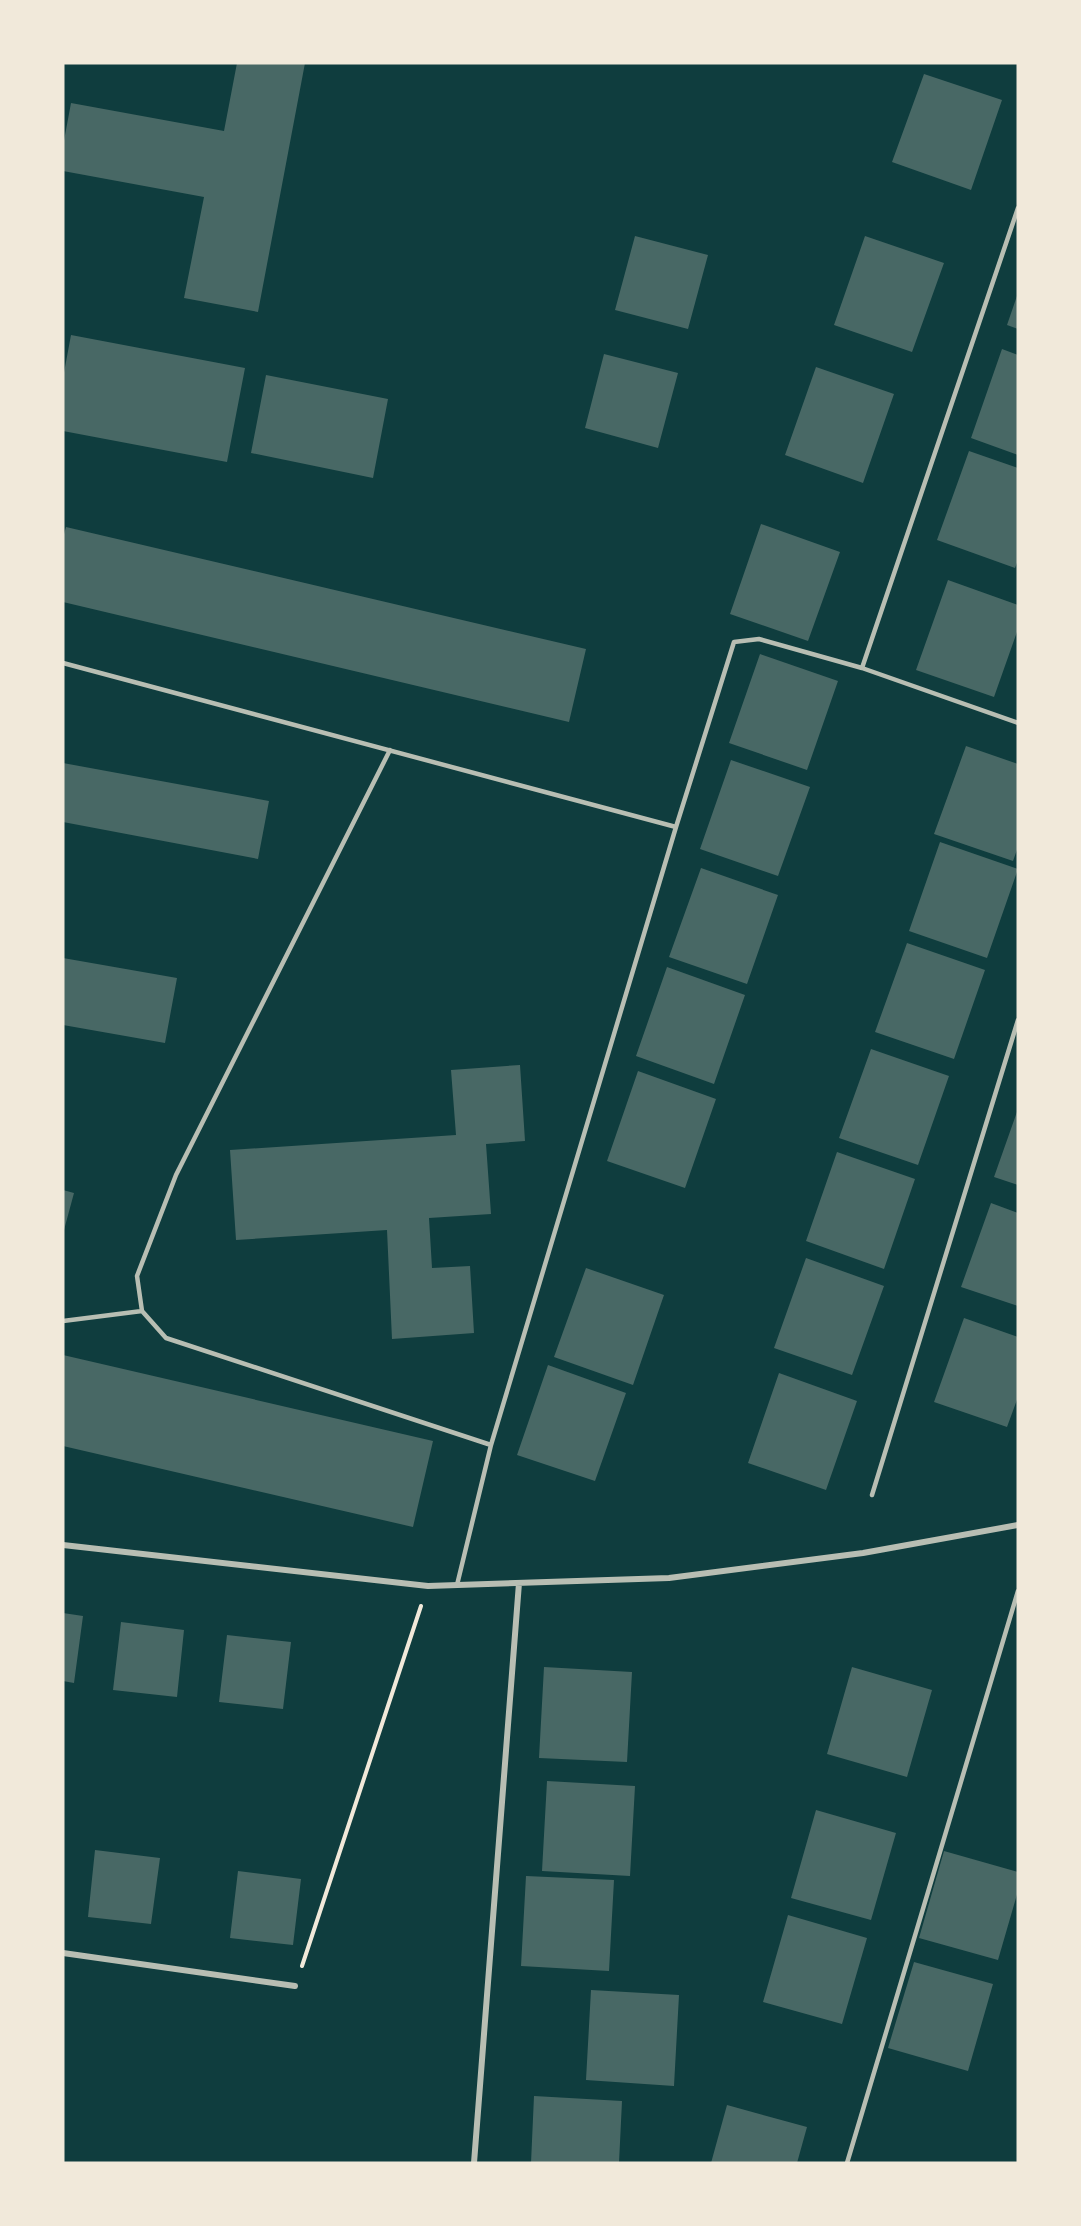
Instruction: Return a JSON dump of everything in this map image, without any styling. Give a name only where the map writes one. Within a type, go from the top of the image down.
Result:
[{"type":"street","points":[[63,1545],[428,1586],[669,1578],[862,1553],[1018,1525]]},
{"type":"street","points":[[474,2163],[519,1583]]},
{"type":"street","points":[[63,1953],[295,1986]]},
{"type":"lane","points":[[862,668],[1018,208]]},
{"type":"lane","points":[[457,1585],[491,1444],[676,827],[734,642],[759,639],[862,668],[1018,723]]},
{"type":"lane","points":[[63,663],[676,827]]},
{"type":"lane","points":[[390,750],[176,1175],[137,1276],[142,1311],[166,1338],[491,1444]]},
{"type":"lane","points":[[872,1495],[1018,1020]]},
{"type":"lane","points":[[63,1321],[142,1311]]},
{"type":"lane","points":[[847,2163],[1018,1591]]},
{"type":"path","points":[[295,1986],[428,1586]]},
{"type":"building","points":[[237,63],[305,63],[258,312],[184,298],[204,197],[63,171],[63,146],[71,103],[224,131]]},
{"type":"building","points":[[924,74],[1002,100],[971,190],[892,162]]},
{"type":"building","points":[[635,236],[708,255],[688,329],[615,310]]},
{"type":"building","points":[[865,236],[944,263],[912,352],[834,325]]},
{"type":"building","points":[[1018,293],[1018,329],[1007,325]]},
{"type":"building","points":[[71,335],[245,368],[227,462],[63,431],[63,378]]},
{"type":"building","points":[[1002,349],[1018,355],[1018,455],[971,438]]},
{"type":"building","points":[[604,354],[678,373],[658,448],[585,428]]},
{"type":"building","points":[[816,367],[894,394],[863,483],[785,455]]},
{"type":"building","points":[[266,375],[388,399],[373,478],[251,453]]},
{"type":"building","points":[[969,451],[1018,468],[1018,560],[1015,568],[937,540]]},
{"type":"building","points":[[761,524],[840,552],[808,641],[730,614]]},
{"type":"building","points":[[66,527],[586,649],[569,722],[63,602],[63,538]]},
{"type":"building","points":[[948,580],[1018,605],[1018,629],[994,697],[916,670]]},
{"type":"building","points":[[760,654],[838,681],[807,770],[729,743]]},
{"type":"building","points":[[966,746],[1018,764],[1018,847],[1013,861],[934,834]]},
{"type":"building","points":[[731,760],[810,787],[778,876],[700,849]]},
{"type":"building","points":[[63,763],[269,801],[258,859],[63,822]]},
{"type":"building","points":[[940,842],[1018,869],[987,958],[909,931]]},
{"type":"building","points":[[701,868],[778,895],[747,984],[669,957]]},
{"type":"building","points":[[907,943],[985,970],[954,1059],[875,1032]]},
{"type":"building","points":[[63,958],[177,978],[165,1043],[63,1025]]},
{"type":"building","points":[[667,967],[745,995],[714,1084],[636,1056]]},
{"type":"building","points":[[871,1049],[949,1076],[918,1165],[839,1138]]},
{"type":"building","points":[[520,1065],[525,1141],[486,1144],[491,1214],[429,1218],[432,1268],[470,1266],[474,1333],[392,1339],[387,1230],[236,1240],[230,1150],[456,1135],[451,1070]]},
{"type":"building","points":[[638,1071],[716,1099],[685,1188],[607,1161]]},
{"type":"building","points":[[1018,1109],[1018,1185],[994,1177]]},
{"type":"building","points":[[837,1152],[915,1179],[884,1269],[806,1241]]},
{"type":"building","points":[[63,1190],[74,1193],[64,1230],[63,1230]]},
{"type":"building","points":[[991,1203],[1018,1213],[1018,1306],[961,1287]]},
{"type":"building","points":[[806,1258],[884,1286],[852,1375],[774,1348]]},
{"type":"building","points":[[586,1268],[664,1295],[633,1385],[554,1357]]},
{"type":"building","points":[[964,1318],[1018,1337],[1018,1397],[1007,1427],[934,1402]]},
{"type":"building","points":[[63,1355],[433,1441],[413,1527],[63,1446]]},
{"type":"building","points":[[548,1365],[626,1393],[595,1481],[517,1455]]},
{"type":"building","points":[[779,1373],[857,1401],[826,1490],[748,1463]]},
{"type":"building","points":[[63,1613],[83,1616],[74,1683],[63,1681]]},
{"type":"building","points":[[121,1622],[184,1630],[177,1697],[113,1690]]},
{"type":"building","points":[[227,1635],[291,1642],[283,1709],[219,1702]]},
{"type":"building","points":[[544,1667],[632,1672],[627,1762],[539,1758]]},
{"type":"building","points":[[852,1667],[932,1690],[907,1777],[827,1754]]},
{"type":"building","points":[[547,1781],[635,1786],[630,1876],[542,1871]]},
{"type":"building","points":[[816,1810],[896,1833],[871,1920],[791,1898]]},
{"type":"building","points":[[95,1850],[160,1858],[151,1924],[88,1917]]},
{"type":"building","points":[[944,1851],[1018,1872],[1018,1891],[998,1960],[919,1938]]},
{"type":"building","points":[[238,1871],[301,1879],[293,1945],[230,1938]]},
{"type":"building","points":[[526,1876],[614,1880],[609,1971],[521,1966]]},
{"type":"building","points":[[788,1915],[867,1938],[842,2024],[763,2002]]},
{"type":"building","points":[[914,1962],[993,1984],[968,2071],[888,2048]]},
{"type":"building","points":[[591,1990],[679,1995],[674,2086],[586,2080]]},
{"type":"building","points":[[534,2096],[622,2101],[619,2163],[531,2163]]},
{"type":"building","points":[[727,2105],[807,2127],[797,2163],[711,2163]]}]
